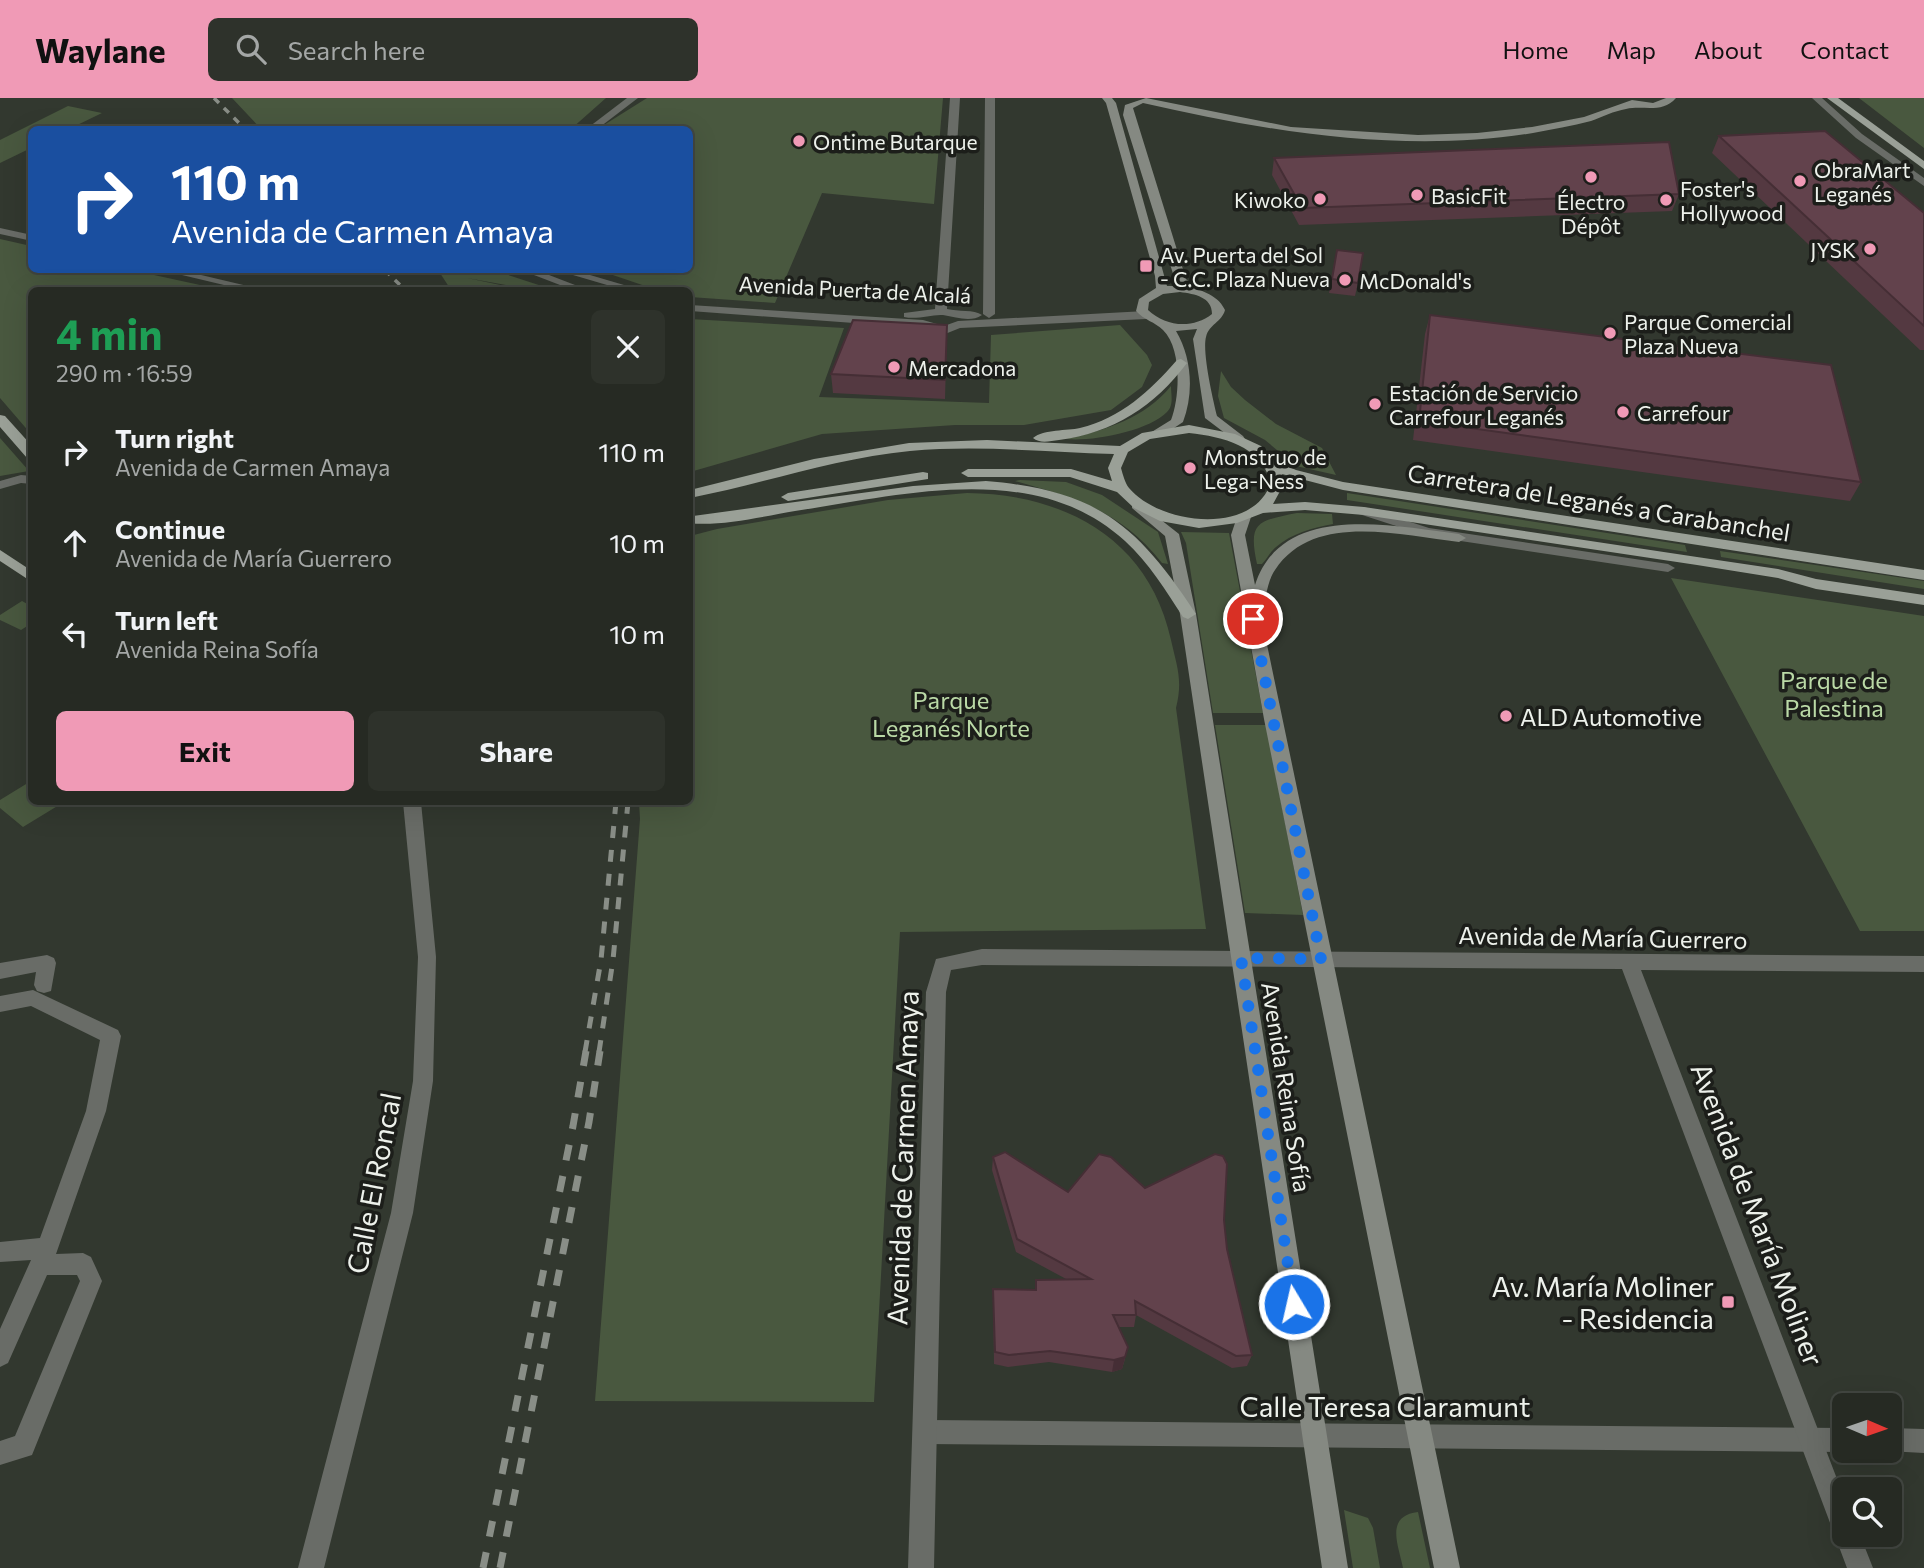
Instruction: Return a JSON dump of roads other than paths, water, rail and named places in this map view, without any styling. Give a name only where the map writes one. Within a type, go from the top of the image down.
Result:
[{"type":"main road","points":[[1107,98],[1147,100],[1291,130],[1418,138],[1532,130],[1587,119],[1625,106],[1663,104],[1671,98]]},
{"type":"main road","points":[[1107,98],[1111,103],[1161,276],[1162,290]]},
{"type":"main road","points":[[1171,98],[1226,113],[1304,125],[1372,131],[1425,131],[1526,123],[1575,113],[1601,105],[1612,98]]},
{"type":"main road","points":[[1618,98],[1641,105]]},
{"type":"main road","points":[[1832,98],[1923,163]]},
{"type":"main road","points":[[1852,98],[1923,163]]},
{"type":"main road","points":[[1147,100],[1128,107],[1128,115],[1181,280],[1189,290]]},
{"type":"main road","points":[[1165,325],[1187,327],[1206,323],[1218,315],[1218,305],[1207,295],[1189,290],[1162,290],[1143,301],[1142,310],[1146,315],[1165,325],[1177,339],[1184,397],[1177,422],[1123,450],[1115,462],[1114,475],[1119,488],[1137,505],[1164,518],[1214,523],[1244,517],[1260,509],[1276,492],[1278,482],[1271,463],[1211,418],[1199,340],[1206,323]]},
{"type":"main road","points":[[981,444],[1054,437],[1107,423],[1140,407],[1181,363]]},
{"type":"main road","points":[[0,419],[28,450]]},
{"type":"main road","points":[[1157,433],[1206,431],[1238,439]]},
{"type":"main road","points":[[693,493],[883,451],[941,444],[1123,450]]},
{"type":"main road","name":"Carretera de Leganés a Carabanchel","points":[[1271,463],[1291,473],[1343,486],[1924,575]]},
{"type":"main road","points":[[693,521],[835,488],[932,475],[1054,471],[1072,473],[1119,488]]},
{"type":"main road","points":[[693,521],[940,487],[996,484],[1030,489],[1081,506],[1121,529],[1160,571],[1188,614]]},
{"type":"main road","name":"Avenida Reina Sofía","points":[[1137,505],[1172,534],[1188,614],[1335,1568]]},
{"type":"main road","name":"Carretera de Leganés a Carabanchel","points":[[1260,509],[1305,506],[1364,511],[1751,570],[1816,584],[1924,600]]},
{"type":"main road","points":[[1244,517],[1238,535],[1253,619],[1447,1568]]},
{"type":"main road","points":[[1253,619],[1267,570],[1293,541],[1340,527],[1460,538]]},
{"type":"main road","points":[[0,554],[28,575]]},
{"type":"main road","points":[[1668,568],[1816,584]]},
{"type":"street","points":[[594,126],[634,98]]},
{"type":"street","points":[[941,311],[956,98]]},
{"type":"street","points":[[989,314],[990,98]]},
{"type":"street","points":[[1817,98],[1859,136],[1924,183]]},
{"type":"street","points":[[0,231],[28,237]]},
{"type":"street","points":[[181,273],[244,287]]},
{"type":"street","points":[[535,273],[574,287]]},
{"type":"street","points":[[573,273],[624,287]]},
{"type":"street","name":"Avenida Puerta de Alcalá","points":[[693,299],[926,320],[945,330],[958,321],[989,314],[1117,307],[1143,301]]},
{"type":"street","name":"Avenida Puerta de Alcalá","points":[[693,308],[926,320],[941,311],[958,321],[1146,315]]},
{"type":"street","points":[[0,485],[28,480]]},
{"type":"street","points":[[1364,511],[1427,532],[1668,568]]},
{"type":"street","name":"Calle El Roncal","points":[[311,1568],[402,1213],[423,1081],[427,957],[412,805]]},
{"type":"street","name":"Avenida de Carmen Amaya","points":[[921,1568],[936,992],[943,964],[982,957],[1282,958]]},
{"type":"street","name":"Avenida de María Guerrero","points":[[1282,958],[1924,964]]},
{"type":"street","name":"Avenida de María Moliner","points":[[1628,961],[1832,1496]]},
{"type":"street","points":[[0,971],[47,963],[44,985]]},
{"type":"street","points":[[0,1004],[33,998],[111,1036],[96,1111],[45,1256],[0,1355]]},
{"type":"street","points":[[0,1252],[45,1256],[83,1264],[91,1281],[23,1447],[0,1453]]},
{"type":"street","name":"Calle Teresa Claramunt","points":[[925,1432],[1832,1440]]},
{"type":"street","points":[[1902,1440],[1924,1441]]},
{"type":"street","points":[[1852,1547],[1860,1568]]},
{"type":"railway","points":[[214,98],[242,126]]},
{"type":"railway","points":[[388,273],[402,287]]},
{"type":"railway","points":[[585,1052],[601,960],[616,805]]},
{"type":"railway","points":[[599,1052],[613,960],[628,805]]},
{"type":"railway","points":[[483,1568],[586,1051]]},
{"type":"railway","points":[[500,1568],[589,1122],[600,1051]]},
{"type":"place","name":"Ontime Butarque","points":[[799,141]]},
{"type":"place","name":"Électro Dépôt","points":[[1591,177]]},
{"type":"place","name":"ObraMart Leganés","points":[[1800,181]]},
{"type":"place","name":"BasicFit","points":[[1417,195]]},
{"type":"place","name":"Kiwoko","points":[[1320,199]]},
{"type":"place","name":"Foster's Hollywood","points":[[1666,200]]},
{"type":"place","name":"JYSK","points":[[1870,249]]},
{"type":"place","name":"Av. Puerta del Sol - C.C. Plaza Nueva","points":[[1146,266]]},
{"type":"place","name":"McDonald's","points":[[1345,280]]},
{"type":"place","name":"Parque Comercial Plaza Nueva","points":[[1610,333]]},
{"type":"place","name":"Mercadona","points":[[894,367]]},
{"type":"place","name":"Estación de Servicio Carrefour Leganés","points":[[1375,404]]},
{"type":"place","name":"Carrefour","points":[[1623,412]]},
{"type":"place","name":"Monstruo de Lega-Ness","points":[[1190,468]]},
{"type":"place","name":"ALD Automotive","points":[[1506,716]]},
{"type":"place","name":"Av. María Moliner - Residencia","points":[[1728,1302]]},
{"type":"park label","name":"Parque de Palestina","points":[[1834,693]]},
{"type":"park label","name":"Parque Leganés Norte","points":[[951,713]]}]
